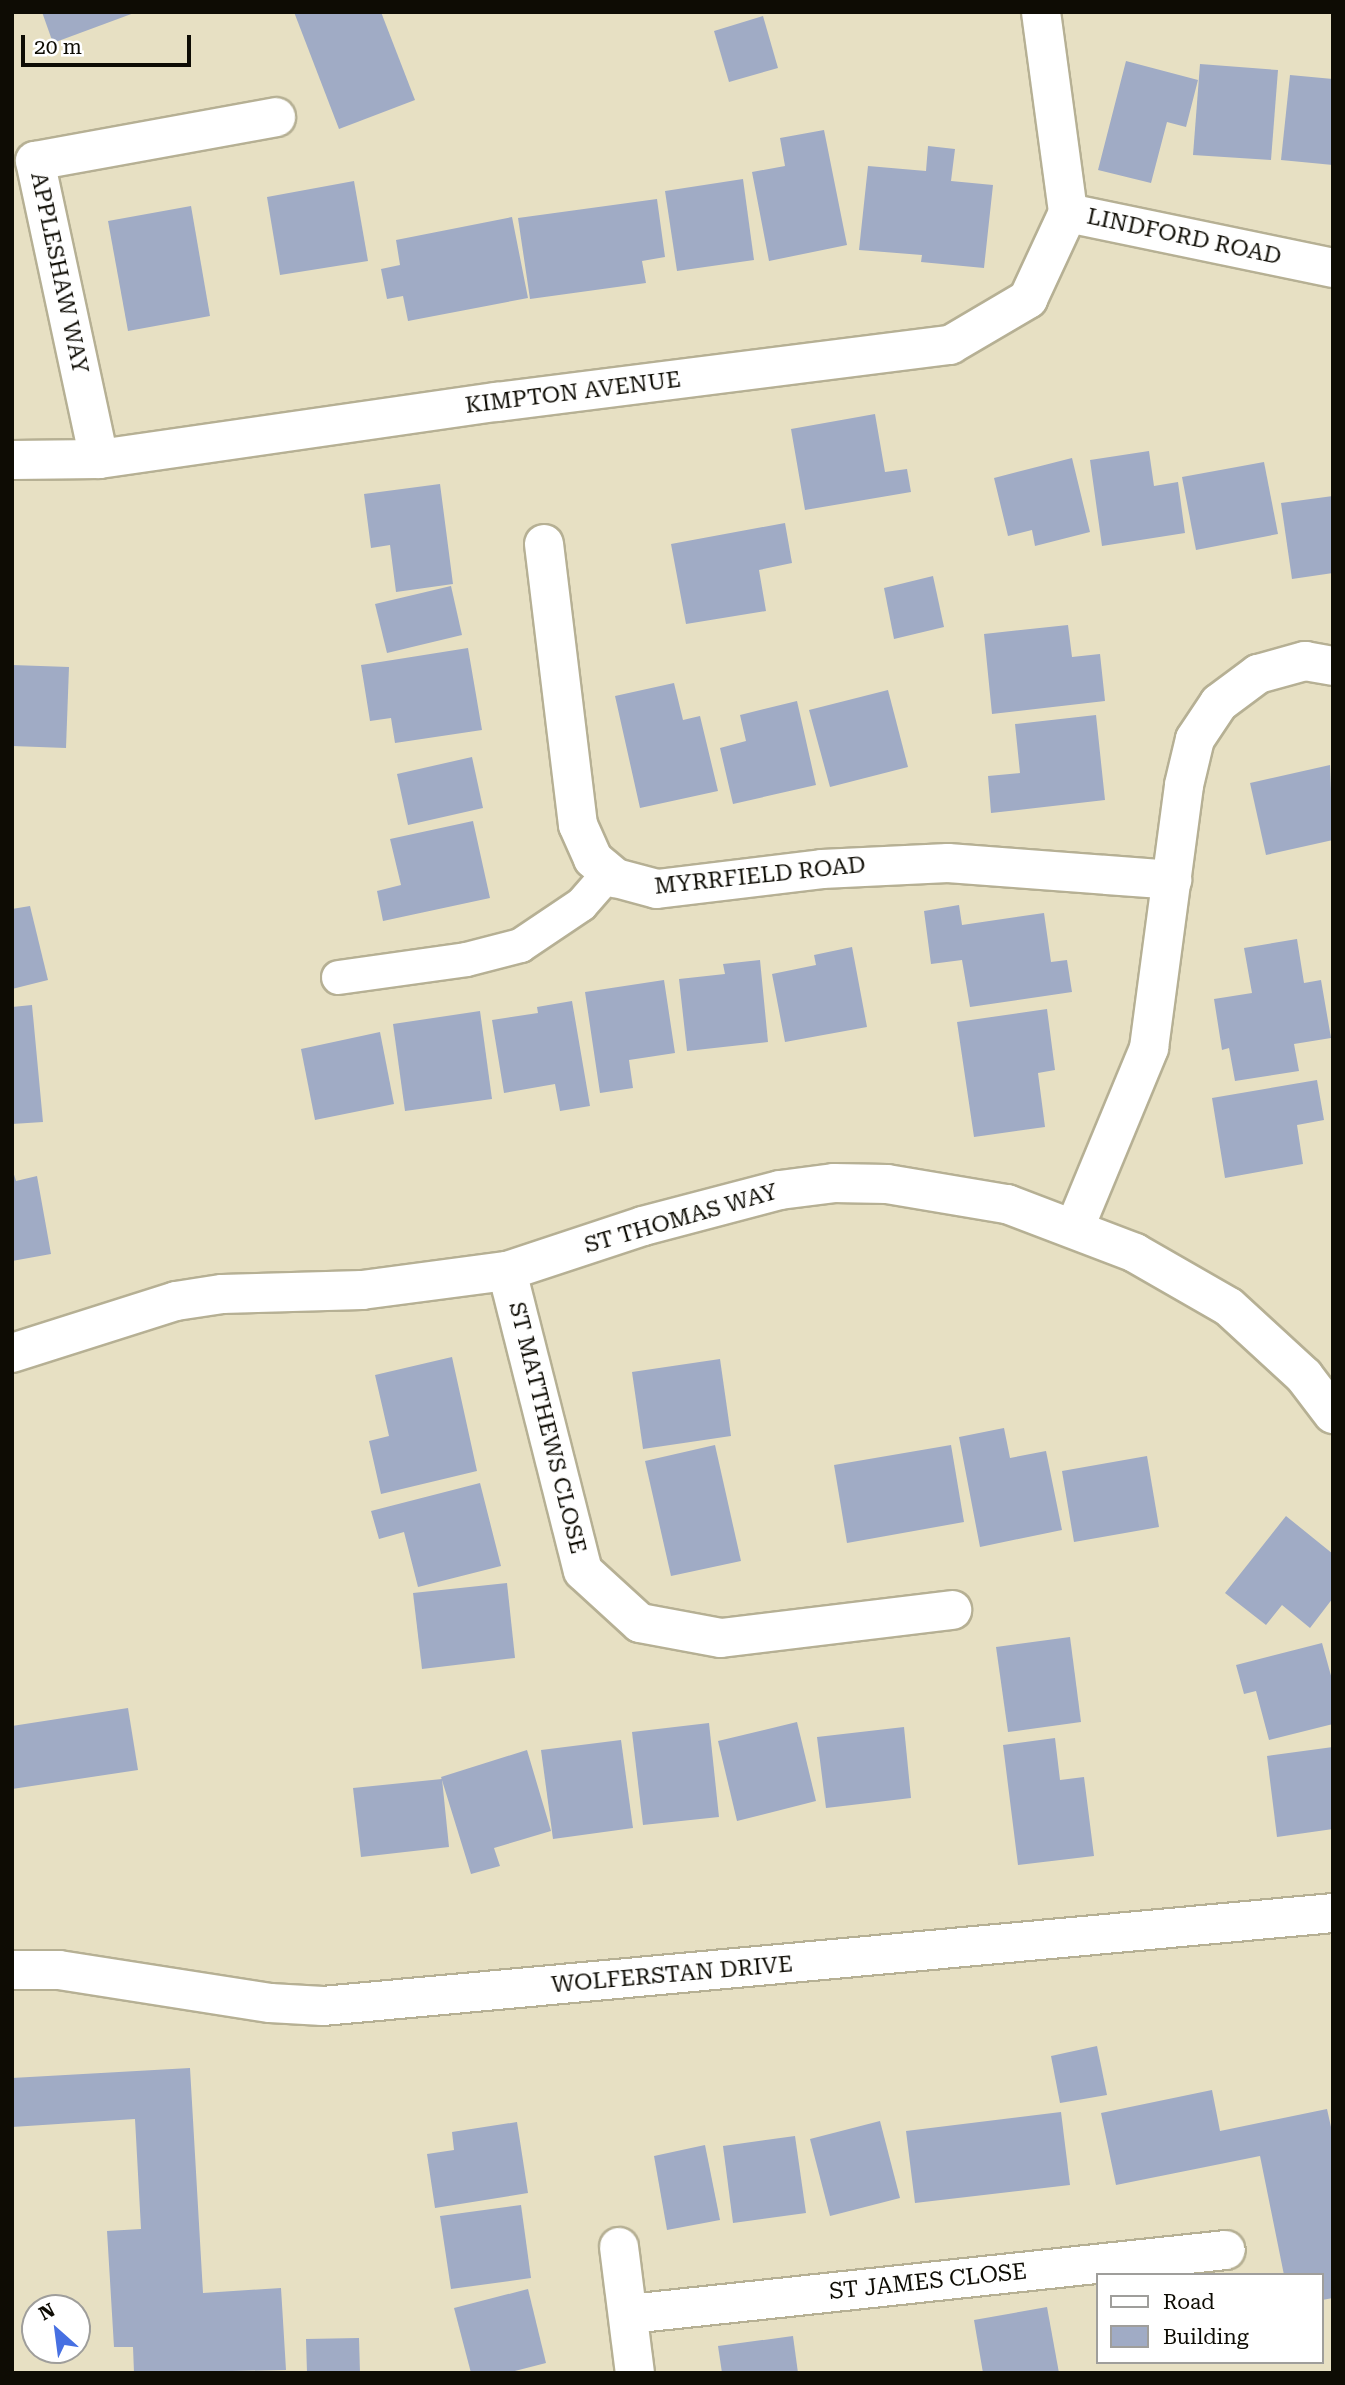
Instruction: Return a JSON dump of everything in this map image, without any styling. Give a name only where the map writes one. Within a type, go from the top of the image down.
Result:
[{"type":"street","name":"LINDFORD ROAD","points":[[1041,12],[1068,213],[1333,268]]},
{"type":"street","name":"APPLESHAW WAY","points":[[99,458],[35,161],[276,117]]},
{"type":"street","name":"KIMPTON AVENUE","points":[[12,460],[99,458],[950,345],[1028,299],[1068,213]]},
{"type":"street","name":"MYRRFIELD ROAD","points":[[544,544],[578,825],[584,845],[608,873],[636,887],[657,889],[886,864],[959,864],[1172,880]]},
{"type":"street","points":[[1075,1227],[1149,1048],[1184,785],[1195,739],[1206,720],[1237,687],[1258,674],[1305,661],[1333,666]]},
{"type":"street","name":"ST THOMAS WAY","points":[[12,1353],[176,1301],[222,1294],[362,1290],[507,1271],[714,1205],[780,1189],[834,1183],[947,1191],[1007,1204],[1075,1227],[1135,1253],[1229,1307],[1304,1376],[1333,1414]]},
{"type":"street","name":"ST MATTHEWS CLOSE","points":[[507,1271],[583,1572],[640,1623],[721,1638],[951,1610]]},
{"type":"street","name":"WOLFERSTAN DRIVE","points":[[12,1970],[59,1970],[270,2003],[323,2006],[1333,1913]]},
{"type":"street","points":[[619,2247],[630,2314],[635,2373]]},
{"type":"street","name":"ST JAMES CLOSE","points":[[630,2314],[1226,2250]]},
{"type":"lane","points":[[338,976],[466,959],[520,945],[581,904],[608,873]]},
{"type":"building","points":[[42,12],[134,12],[134,13],[53,43]]},
{"type":"building","points":[[294,12],[381,12],[415,100],[339,129]]},
{"type":"building","points":[[763,16],[778,68],[729,82],[714,31]]},
{"type":"building","points":[[1126,61],[1198,80],[1186,127],[1167,122],[1151,183],[1098,170]]},
{"type":"building","points":[[1200,64],[1278,70],[1271,160],[1193,155]]},
{"type":"building","points":[[1290,75],[1333,79],[1333,165],[1281,160]]},
{"type":"building","points":[[824,130],[847,245],[769,261],[752,172],[785,166],[780,138]]},
{"type":"building","points":[[928,146],[955,149],[951,181],[993,185],[984,268],[921,262],[922,255],[859,250],[868,166],[926,171]]},
{"type":"building","points":[[743,179],[754,260],[677,271],[665,191]]},
{"type":"building","points":[[354,181],[368,261],[280,275],[267,197]]},
{"type":"building","points":[[657,199],[665,257],[642,261],[646,283],[530,299],[518,218]]},
{"type":"building","points":[[191,206],[210,316],[128,331],[108,221]]},
{"type":"building","points":[[512,217],[528,298],[408,321],[403,296],[387,299],[381,269],[400,265],[396,240]]},
{"type":"building","points":[[875,414],[885,472],[907,469],[911,492],[805,510],[791,429]]},
{"type":"building","points":[[1149,451],[1154,486],[1178,482],[1185,533],[1102,546],[1090,460]]},
{"type":"building","points":[[1072,458],[1090,532],[1035,546],[1032,530],[1008,536],[994,478]]},
{"type":"building","points":[[1264,462],[1278,534],[1196,550],[1182,477]]},
{"type":"building","points":[[440,484],[453,584],[396,592],[390,545],[371,548],[364,494]]},
{"type":"building","points":[[1333,496],[1333,573],[1292,579],[1281,503]]},
{"type":"building","points":[[785,523],[792,563],[759,570],[766,611],[686,624],[671,544]]},
{"type":"building","points":[[933,576],[944,627],[894,639],[884,588]]},
{"type":"building","points":[[451,586],[462,635],[387,653],[375,604]]},
{"type":"building","points":[[1068,625],[1072,657],[1100,654],[1105,701],[992,714],[984,634]]},
{"type":"building","points":[[468,648],[482,730],[395,743],[391,718],[370,721],[361,665]]},
{"type":"building","points":[[12,665],[69,667],[66,748],[12,746]]},
{"type":"building","points":[[674,683],[683,720],[700,716],[718,791],[640,808],[615,696]]},
{"type":"building","points":[[888,690],[908,767],[830,787],[809,710]]},
{"type":"building","points":[[797,701],[816,785],[733,804],[720,748],[746,741],[740,715]]},
{"type":"building","points":[[1096,715],[1105,800],[991,813],[988,776],[1020,773],[1015,724]]},
{"type":"building","points":[[472,757],[483,808],[408,825],[397,774]]},
{"type":"building","points":[[1330,765],[1333,840],[1266,855],[1250,783]]},
{"type":"building","points":[[473,821],[490,898],[383,921],[377,891],[401,885],[390,839]]},
{"type":"building","points":[[959,905],[962,925],[1044,913],[1051,962],[1067,960],[1072,992],[970,1007],[962,960],[931,964],[924,911]]},
{"type":"building","points":[[30,906],[48,980],[12,989],[12,909]]},
{"type":"building","points":[[1297,939],[1304,983],[1321,980],[1331,1038],[1294,1044],[1299,1071],[1235,1081],[1229,1048],[1222,1050],[1214,999],[1252,993],[1244,948]]},
{"type":"building","points":[[852,947],[867,1027],[785,1042],[772,974],[816,965],[814,955]]},
{"type":"building","points":[[760,960],[768,1042],[687,1051],[679,979],[725,974],[723,964]]},
{"type":"building","points":[[664,980],[675,1053],[629,1060],[633,1088],[600,1093],[585,992]]},
{"type":"building","points":[[572,1001],[590,1106],[560,1111],[555,1084],[504,1093],[492,1020],[538,1013],[537,1007]]},
{"type":"building","points":[[32,1005],[43,1122],[12,1124],[12,1007]]},
{"type":"building","points":[[1047,1009],[1055,1070],[1038,1073],[1045,1127],[974,1137],[957,1022]]},
{"type":"building","points":[[480,1011],[492,1099],[405,1111],[393,1024]]},
{"type":"building","points":[[380,1032],[394,1104],[315,1120],[301,1049]]},
{"type":"building","points":[[1317,1080],[1324,1120],[1297,1125],[1303,1164],[1225,1178],[1212,1098]]},
{"type":"building","points":[[12,1168],[16,1181],[37,1176],[51,1254],[12,1261]]},
{"type":"building","points":[[452,1357],[477,1471],[381,1494],[369,1441],[389,1436],[375,1375]]},
{"type":"building","points":[[720,1359],[731,1436],[643,1449],[632,1372]]},
{"type":"building","points":[[1004,1428],[1010,1458],[1046,1451],[1062,1530],[980,1547],[959,1437]]},
{"type":"building","points":[[715,1445],[741,1561],[671,1576],[645,1461]]},
{"type":"building","points":[[951,1445],[964,1522],[847,1543],[834,1465]]},
{"type":"building","points":[[1147,1456],[1159,1527],[1074,1542],[1062,1471]]},
{"type":"building","points":[[480,1483],[501,1566],[418,1587],[404,1532],[379,1539],[371,1511]]},
{"type":"building","points":[[1286,1516],[1333,1554],[1333,1598],[1310,1628],[1282,1605],[1266,1625],[1225,1593]]},
{"type":"building","points":[[507,1583],[515,1658],[422,1669],[413,1593]]},
{"type":"building","points":[[1070,1637],[1081,1722],[1008,1732],[996,1647]]},
{"type":"building","points":[[1322,1643],[1333,1683],[1333,1724],[1269,1740],[1256,1691],[1244,1694],[1236,1665]]},
{"type":"building","points":[[128,1708],[138,1770],[12,1789],[12,1726]]},
{"type":"building","points":[[797,1722],[816,1801],[737,1821],[718,1741]]},
{"type":"building","points":[[709,1723],[719,1817],[643,1825],[632,1732]]},
{"type":"building","points":[[904,1727],[911,1798],[826,1808],[817,1737]]},
{"type":"building","points":[[1055,1738],[1060,1780],[1084,1777],[1094,1856],[1018,1865],[1003,1745]]},
{"type":"building","points":[[621,1740],[633,1828],[553,1839],[541,1750]]},
{"type":"building","points":[[1333,1747],[1333,1829],[1277,1837],[1267,1756]]},
{"type":"building","points":[[527,1750],[551,1831],[494,1848],[500,1866],[471,1874],[441,1777]]},
{"type":"building","points":[[442,1779],[449,1847],[361,1857],[353,1788]]},
{"type":"building","points":[[1097,2046],[1107,2095],[1060,2103],[1051,2056]]},
{"type":"building","points":[[190,2068],[203,2293],[281,2288],[286,2370],[134,2373],[133,2347],[114,2347],[107,2231],[141,2229],[135,2119],[12,2127],[12,2078]]},
{"type":"building","points":[[1212,2090],[1220,2131],[1327,2109],[1333,2136],[1333,2298],[1324,2300],[1324,2273],[1284,2273],[1260,2156],[1116,2185],[1101,2113]]},
{"type":"building","points":[[1061,2112],[1070,2185],[915,2203],[906,2131]]},
{"type":"building","points":[[880,2121],[900,2198],[830,2216],[810,2139]]},
{"type":"building","points":[[517,2122],[528,2193],[435,2208],[427,2154],[454,2150],[452,2132]]},
{"type":"building","points":[[795,2136],[806,2213],[733,2223],[723,2146]]},
{"type":"building","points":[[705,2145],[720,2220],[667,2230],[654,2156]]},
{"type":"building","points":[[521,2205],[531,2278],[451,2289],[440,2216]]},
{"type":"building","points":[[528,2289],[546,2363],[507,2373],[471,2373],[454,2308]]},
{"type":"building","points":[[1047,2307],[1059,2373],[983,2373],[974,2320]]},
{"type":"building","points":[[793,2336],[798,2373],[722,2373],[718,2346]]},
{"type":"building","points":[[359,2338],[360,2373],[307,2373],[306,2339]]}]
